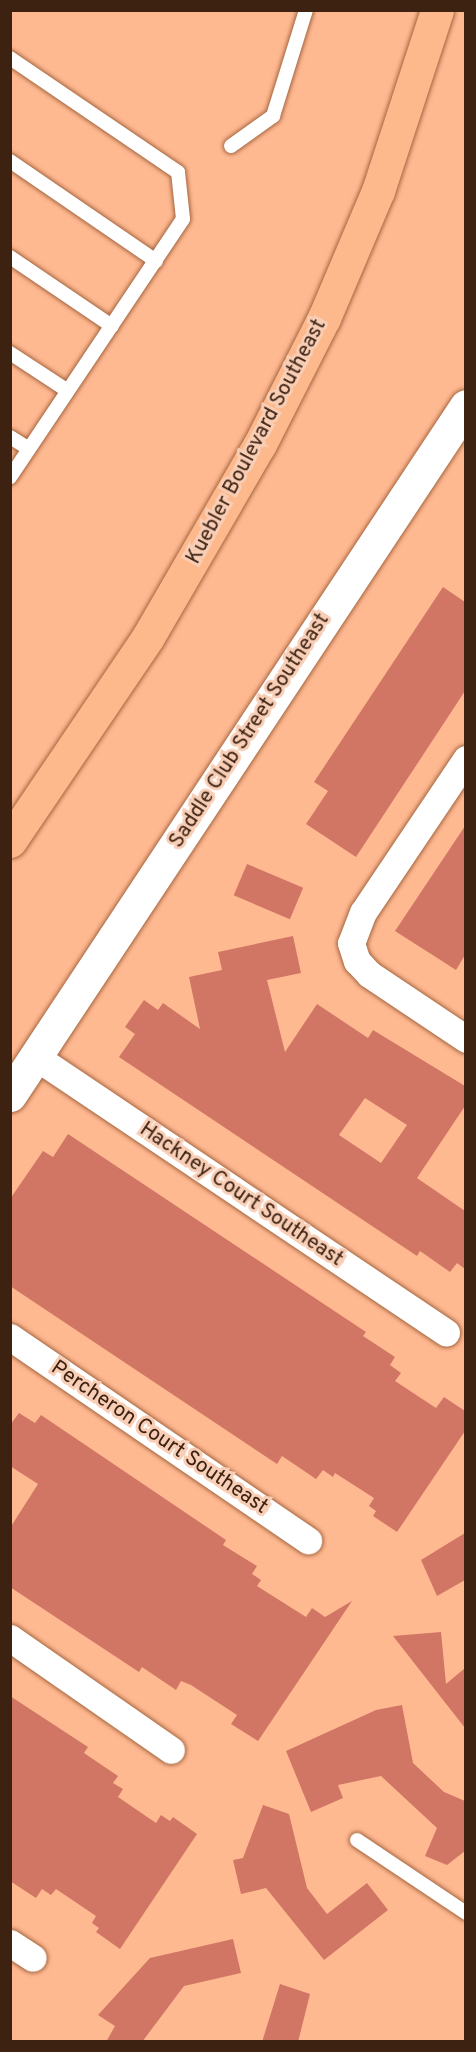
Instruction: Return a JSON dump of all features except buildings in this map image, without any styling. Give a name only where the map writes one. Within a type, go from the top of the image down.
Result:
[{"type":"main road","name":"Kuebler Boulevard Southeast","points":[[10,841],[148,637],[265,435],[324,318],[378,190],[437,10]]},
{"type":"street","name":"Saddle Club Street Southeast","points":[[10,1095],[465,406]]},
{"type":"street","points":[[465,759],[363,912],[351,943],[357,961],[369,974],[465,1039]]},
{"type":"street","name":"Hackney Court Southeast","points":[[36,1057],[446,1333]]},
{"type":"street","name":"Percheron Court Southeast","points":[[10,1337],[308,1539]]},
{"type":"street","points":[[10,1638],[171,1750]]},
{"type":"lane","points":[[231,146],[273,116],[306,10]]},
{"type":"lane","points":[[10,58],[178,172],[183,219],[10,477]]},
{"type":"lane","points":[[10,161],[156,261]]},
{"type":"lane","points":[[10,257],[112,326]]},
{"type":"lane","points":[[10,353],[68,392]]},
{"type":"lane","points":[[10,437],[29,449]]},
{"type":"lane","points":[[357,1840],[465,1913]]}]
